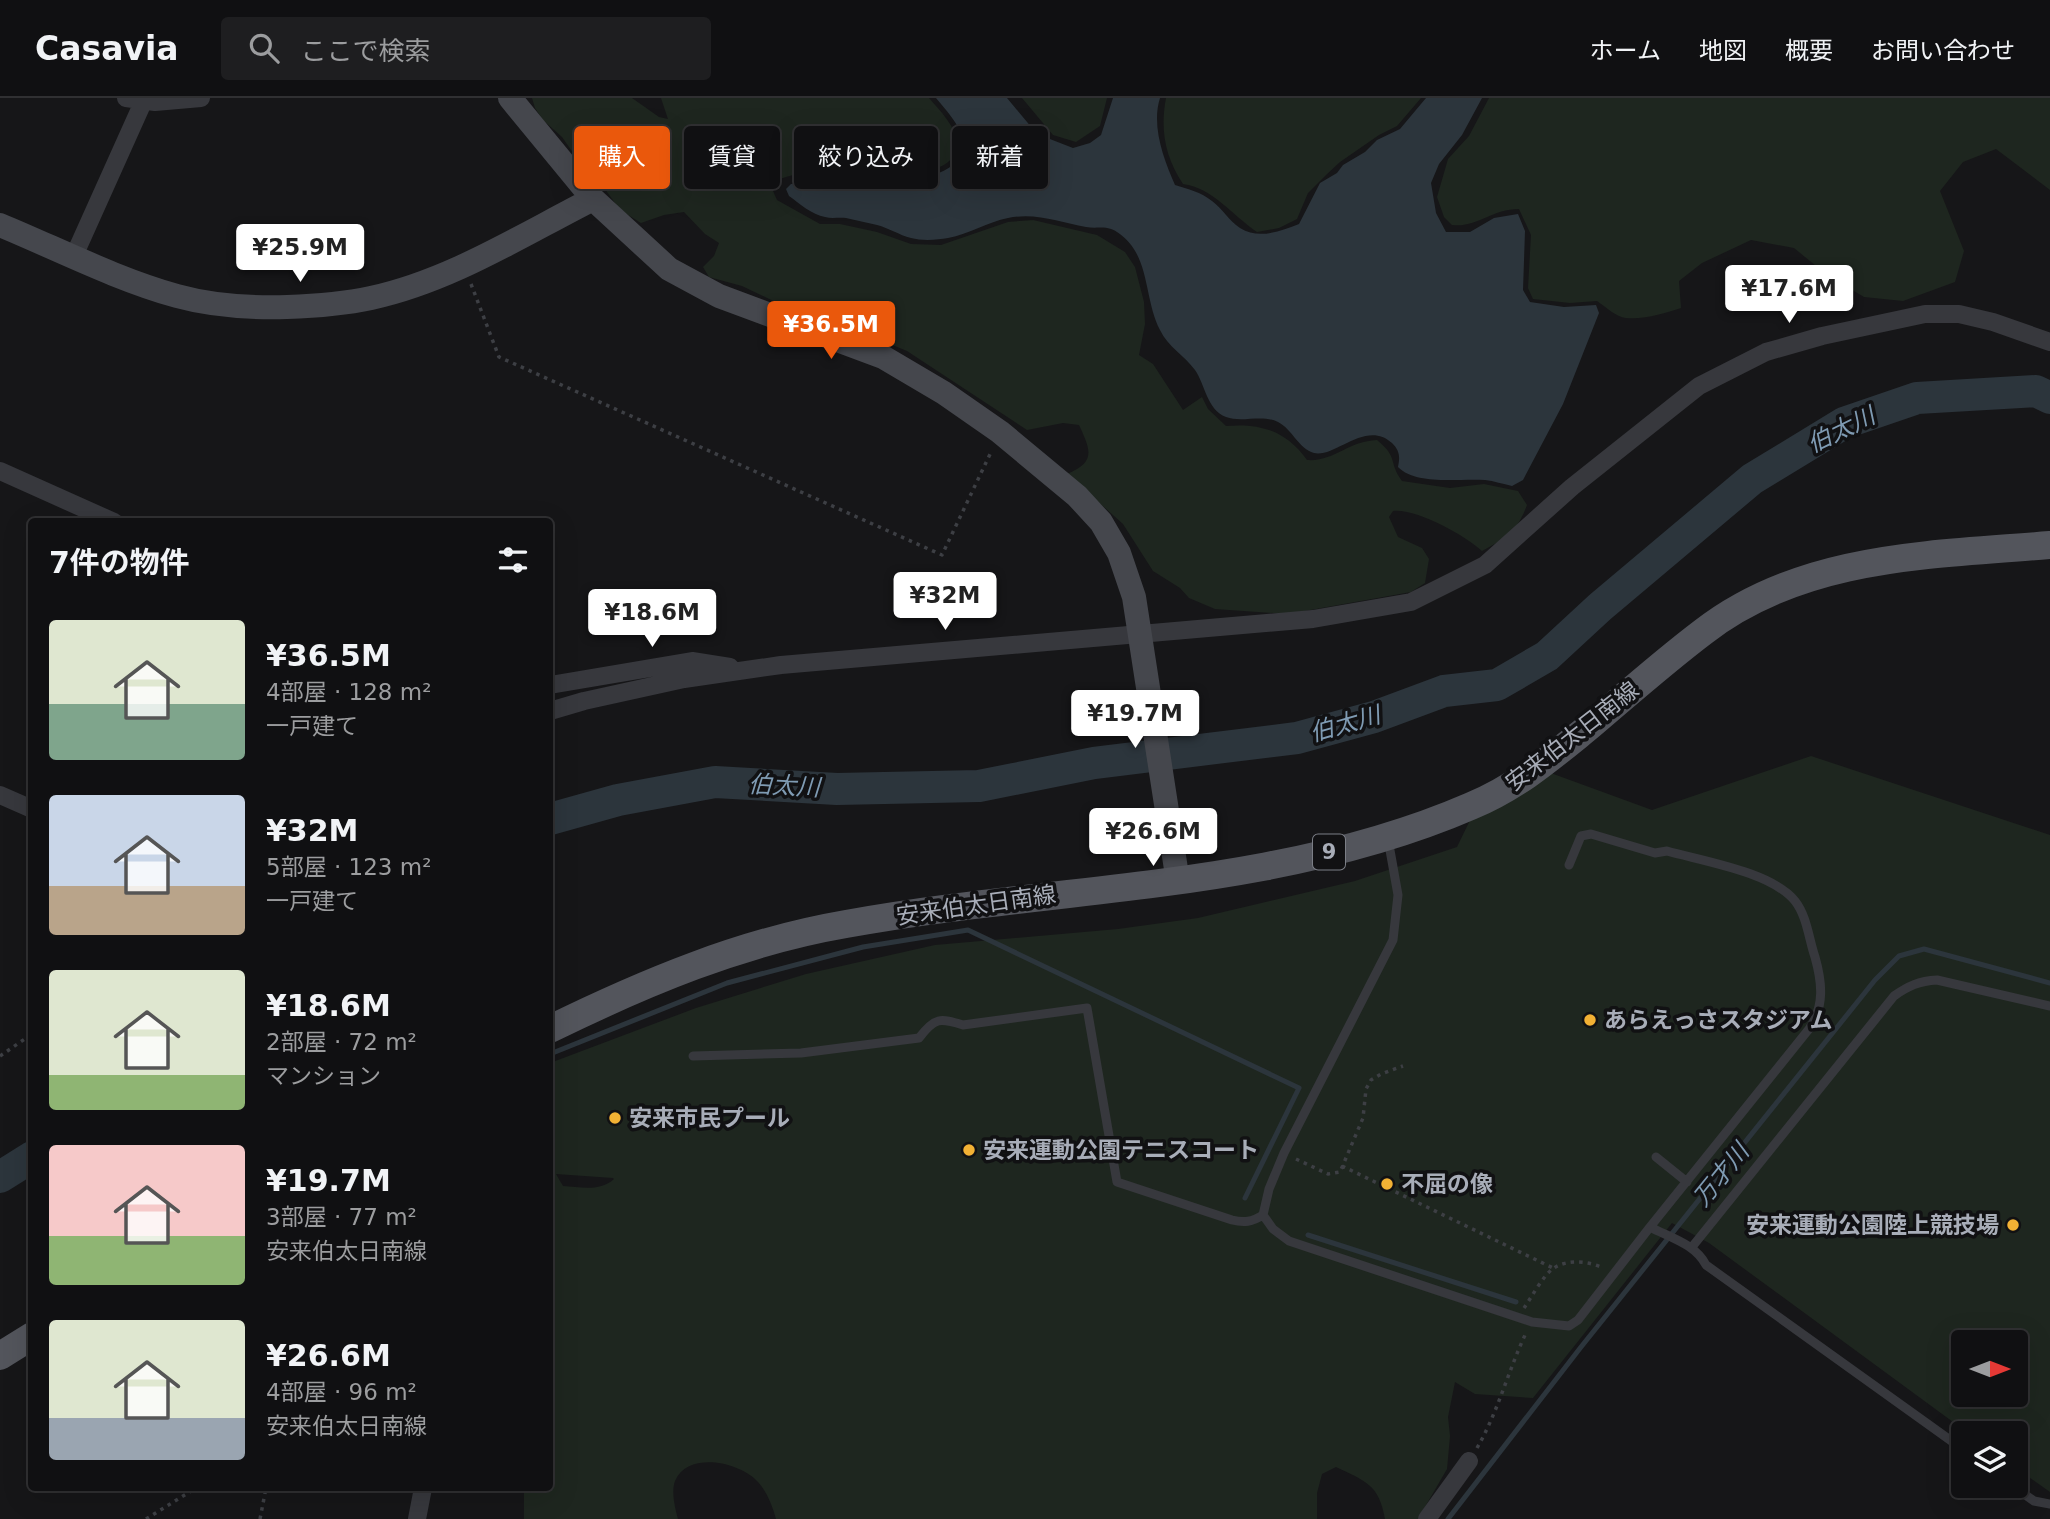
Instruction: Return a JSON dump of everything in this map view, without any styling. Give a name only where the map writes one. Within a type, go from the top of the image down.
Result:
[{"type":"main road","name":"安来伯太日南線","points":[[553,1028],[632,989],[724,955],[843,924],[993,901],[1178,881],[1311,856],[1388,837],[1471,807],[1515,785],[1706,629],[1745,604],[1790,583],[1836,569],[1896,559],[2050,545]]},
{"type":"main road","points":[[0,1356],[28,1338]]},
{"type":"street","points":[[74,256],[135,99],[155,102],[201,98]]},
{"type":"street","points":[[510,98],[593,199],[669,269],[719,296],[883,357],[944,393],[1000,432],[1077,496],[1101,522],[1119,553],[1134,597],[1178,881]]},
{"type":"street","points":[[0,225],[141,284],[178,296],[228,306],[327,306],[373,298],[429,280],[593,199]]},
{"type":"street","points":[[553,710],[684,679],[781,665],[1142,640],[1170,630],[1313,619],[1411,602],[1485,565],[1572,487],[1699,386],[1766,352],[1822,336],[1926,314],[1959,314],[1993,322],[2050,342]]},
{"type":"street","points":[[0,471],[105,518]]},
{"type":"street","points":[[553,685],[692,661],[754,670]]},
{"type":"street","points":[[0,795],[28,807]]},
{"type":"street","points":[[1427,1519],[1469,1461]]},
{"type":"street","points":[[417,1519],[422,1491]]},
{"type":"lane","points":[[1388,837],[1398,895],[1392,940],[1284,1153],[1269,1188],[1263,1215],[1273,1229],[1289,1241],[1518,1318],[1569,1325],[1578,1320],[1814,1022],[1820,1004],[1822,984],[1801,911],[1794,900],[1760,877],[1667,851],[1655,853],[1591,834],[1581,836],[1569,865]]},
{"type":"lane","points":[[1692,1247],[1894,996],[1923,981],[1937,980],[2050,1006]]},
{"type":"lane","points":[[693,1056],[802,1053],[919,1038],[930,1024],[944,1019],[963,1025],[1087,1009],[1117,1182],[1244,1223],[1263,1215]]},
{"type":"lane","points":[[1656,1157],[1687,1182]]},
{"type":"lane","points":[[1650,1227],[1692,1247],[1700,1253],[1706,1265],[1951,1441]]},
{"type":"lane","points":[[2028,1497],[2034,1501],[2050,1504]]},
{"type":"path","points":[[464,265],[499,356],[942,555],[1000,432]]},
{"type":"path","points":[[0,1056],[28,1037]]},
{"type":"path","points":[[1284,1153],[1328,1174],[1340,1172],[1363,1118],[1366,1088],[1371,1080],[1381,1074],[1403,1066]]},
{"type":"path","points":[[1342,1166],[1553,1268]]},
{"type":"path","points":[[1518,1318],[1553,1268],[1587,1262],[1598,1265],[1613,1275]]},
{"type":"path","points":[[1469,1461],[1497,1408],[1513,1360],[1532,1322]]},
{"type":"path","points":[[145,1519],[191,1491]]},
{"type":"path","points":[[260,1519],[265,1491]]},
{"type":"shaded area","points":[[532,98],[632,98],[659,117],[668,119],[661,98],[929,98],[952,128],[952,158],[938,167],[938,126],[794,126],[794,175],[780,179],[780,126],[684,126],[684,189],[772,189],[777,200],[820,224],[840,224],[877,232],[911,244],[941,245],[1008,222],[1033,220],[1097,235],[1125,252],[1135,267],[1144,302],[1145,324],[1139,355],[1153,364],[1183,410],[1202,397],[1208,409],[1226,426],[1250,426],[1272,431],[1290,442],[1307,460],[1325,458],[1358,444],[1377,440],[1388,451],[1402,481],[1450,488],[1484,484],[1518,491],[1527,505],[1510,533],[1482,551],[1465,538],[1427,518],[1393,511],[1389,517],[1398,537],[1422,548],[1429,559],[1425,583],[1411,592],[1288,614],[1215,609],[1189,598],[1180,588],[1153,571],[1123,524],[1067,474],[1087,460],[1088,448],[1079,425],[1063,423],[1027,430],[907,351],[841,324],[786,307],[742,286],[709,277],[703,267],[714,256],[719,243],[705,234],[684,212],[641,223],[620,210],[605,189],[670,189],[670,126],[574,126],[574,154],[535,108]]},
{"type":"shaded area","points":[[936,98],[1007,98],[1030,126],[957,126]]},
{"type":"shaded area","points":[[1022,98],[1107,98],[1100,126],[1076,142],[1053,135]]},
{"type":"shaded area","points":[[1113,98],[1160,98],[1158,131],[1163,154],[1175,185],[1208,198],[1232,222],[1247,232],[1262,234],[1299,224],[1320,183],[1365,152],[1377,140],[1400,129],[1426,98],[1482,98],[1462,135],[1439,164],[1431,183],[1436,213],[1446,232],[1470,232],[1494,218],[1518,214],[1525,231],[1523,290],[1530,302],[1564,307],[1596,305],[1599,313],[1563,404],[1523,480],[1512,486],[1485,480],[1416,477],[1398,467],[1397,449],[1382,437],[1361,437],[1331,450],[1314,453],[1278,422],[1265,419],[1232,419],[1220,414],[1210,403],[1195,370],[1163,336],[1136,252],[1128,241],[1113,230],[1018,216],[948,238],[920,240],[877,225],[820,216],[789,196],[786,189],[794,184],[794,189],[938,189],[938,173],[952,166],[952,189],[1048,189],[1048,138],[1073,148],[1090,143],[1101,135]]},
{"type":"shaded area","points":[[1166,98],[1421,98],[1397,126],[1379,135],[1326,175],[1308,193],[1297,219],[1279,228],[1257,232],[1213,196],[1183,184],[1172,164],[1166,143]]},
{"type":"shaded area","points":[[1489,98],[2050,98],[2050,190],[1996,149],[1963,162],[1940,191],[1964,251],[1955,282],[1903,301],[1864,297],[1827,275],[1794,248],[1751,240],[1702,263],[1679,281],[1681,308],[1647,317],[1626,318],[1615,314],[1597,301],[1570,303],[1533,299],[1528,288],[1531,235],[1519,209],[1500,212],[1461,225],[1452,225],[1444,217],[1437,197],[1448,159],[1469,136]]},
{"type":"shaded area","points":[[1811,756],[2050,835],[2050,1492],[2028,1476],[2028,1421],[1952,1421],[1709,1243],[1672,1223],[1533,1398],[1475,1394],[1455,1382],[1448,1417],[1450,1436],[1447,1469],[1418,1519],[1385,1519],[1375,1491],[1355,1476],[1336,1467],[1322,1474],[1317,1493],[1317,1519],[776,1519],[769,1498],[756,1480],[738,1468],[714,1462],[691,1466],[681,1472],[675,1481],[673,1495],[678,1519],[524,1519],[524,1491],[553,1491],[553,1062],[696,1008],[806,974],[935,945],[1118,929],[1198,918],[1355,881],[1457,847],[1473,814],[1548,772],[1652,810]],"holes":[[[556,1174],[614,1179],[603,1186],[590,1188],[563,1186]]]},
{"type":"waterway","name":"伯太川","points":[[553,818],[618,800],[715,782],[837,789],[979,786],[1094,763],[1297,738],[1374,717],[1444,691],[1497,685],[1547,656],[1600,607],[1752,479],[1844,423],[1917,398],[2036,391],[2050,398]]},
{"type":"waterway","points":[[553,1053],[727,983],[863,947],[968,930],[1299,1088],[1245,1198]]},
{"type":"waterway","name":"万才川","points":[[1448,1519],[1581,1347],[1875,980],[1899,956],[1924,949],[2050,983]]},
{"type":"waterway","name":"伯太川","points":[[0,1177],[28,1160]]},
{"type":"waterway","points":[[1308,1235],[1516,1302]]},
{"type":"place","name":"あらえっさスタジアム","points":[[1590,1020]]},
{"type":"place","name":"安来市民プール","points":[[615,1118]]},
{"type":"place","name":"安来運動公園テニスコート","points":[[969,1150]]},
{"type":"place","name":"不屈の像","points":[[1387,1184]]},
{"type":"place","name":"安来運動公園陸上競技場","points":[[2013,1225]]}]
